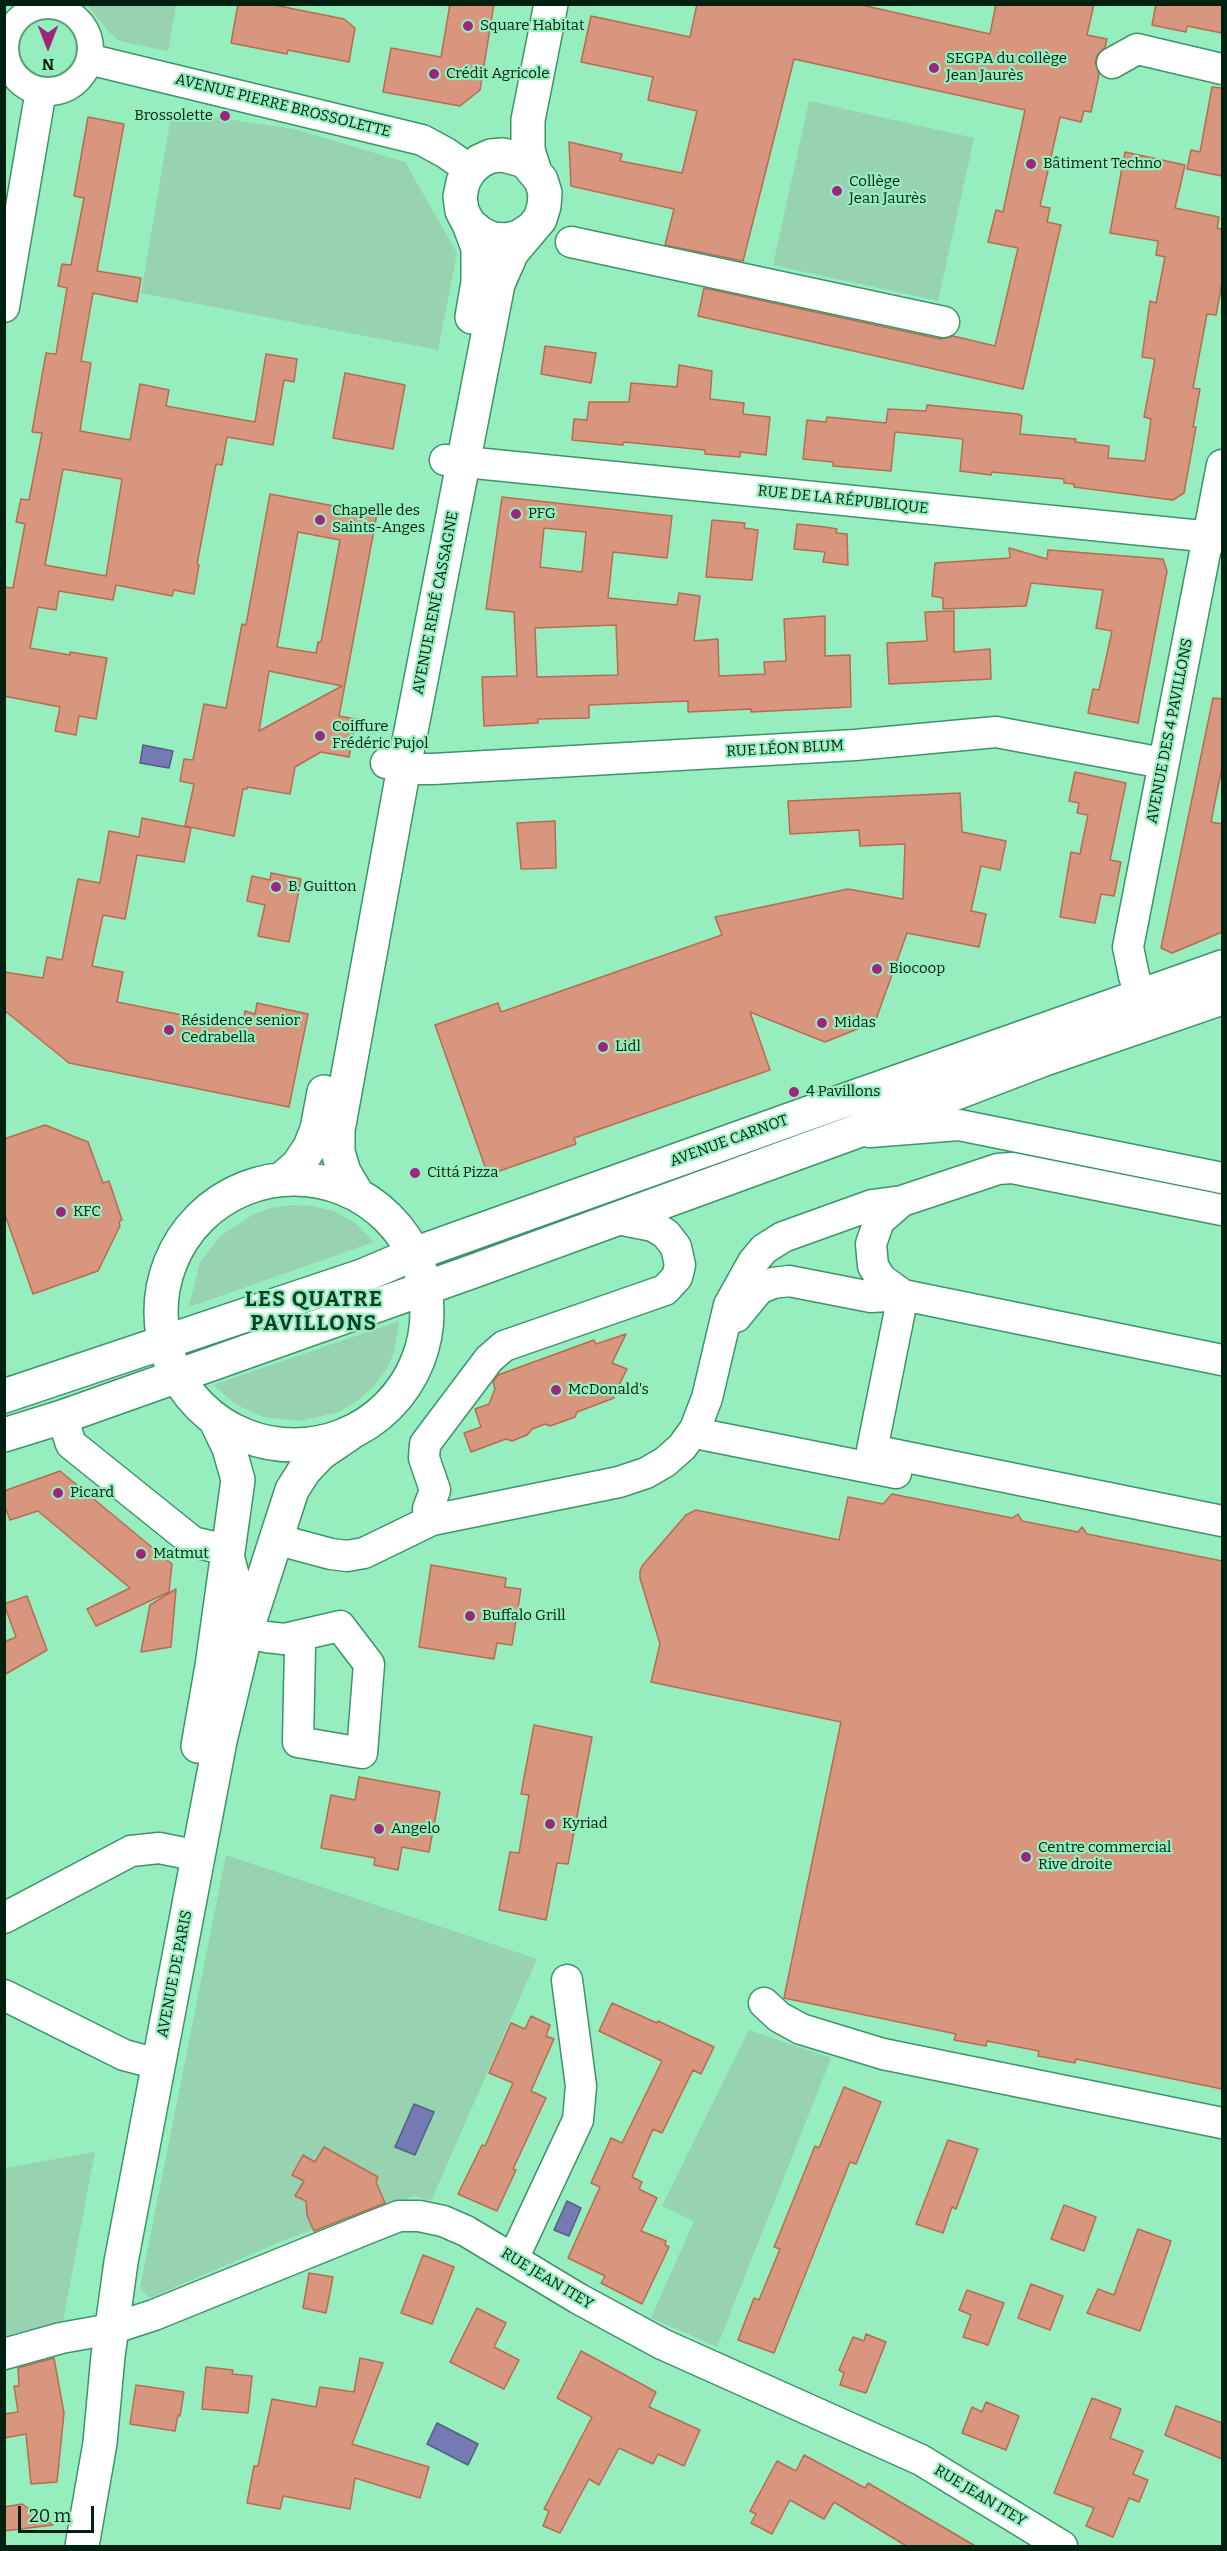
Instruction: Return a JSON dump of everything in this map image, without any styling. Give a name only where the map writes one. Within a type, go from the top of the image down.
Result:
[{"type":"main road","name":"AVENUE RENÉ CASSAGNE","points":[[454,461],[478,282],[478,248],[462,212],[460,197],[463,182],[500,143],[510,117],[532,4]]},
{"type":"main road","name":"AVENUE RENÉ CASSAGNE","points":[[282,1179],[298,1165],[310,1148],[317,1129],[355,938],[395,765],[454,461],[498,284],[512,252],[540,219],[544,206],[545,193],[528,150],[528,120],[551,4]]},
{"type":"main road","points":[[481,163],[514,156],[534,169]]},
{"type":"main road","points":[[469,224],[480,233],[506,240],[519,237],[531,229]]},
{"type":"main road","name":"AVENUE RENÉ CASSAGNE","points":[[357,1194],[344,1172],[338,1152],[338,1131],[395,765]]},
{"type":"main road","name":"AVENUE CARNOT","points":[[4,1396],[318,1291],[414,1254],[1222,967]]},
{"type":"main road","points":[[4,1435],[310,1330],[852,1133],[1042,1060],[1222,998]]},
{"type":"main road","points":[[349,1434],[315,1444],[280,1445],[246,1436],[215,1419],[193,1399],[176,1375],[163,1342],[160,1320],[165,1275],[174,1253],[185,1234],[218,1202],[259,1183],[282,1179],[316,1181],[357,1194]]},
{"type":"main road","name":"AVENUE DE PARIS","points":[[189,1854],[220,1741],[246,1632],[292,1490],[304,1471],[321,1453],[386,1409],[400,1393],[421,1354],[428,1310],[425,1288],[414,1254],[390,1220],[357,1194]]},
{"type":"main road","name":"AVENUE DE PARIS","points":[[82,2547],[100,2443],[100,2331],[148,2062],[189,1854],[227,1550],[238,1480],[229,1448],[215,1419]]},
{"type":"main road","name":"AVENUE DE PARIS","points":[[64,2547],[78,2468],[84,2372],[100,2331]]},
{"type":"street","points":[[50,10],[64,13],[76,21],[84,32],[88,45],[88,59],[83,70],[66,87],[41,90],[29,86],[19,78],[6,55],[15,28],[24,18],[37,12],[50,10]]},
{"type":"street","points":[[1112,63],[1137,49],[1222,69]]},
{"type":"street","name":"AVENUE PIERRE BROSSOLETTE","points":[[88,59],[422,140],[446,153],[481,163]]},
{"type":"street","points":[[4,307],[41,90]]},
{"type":"street","points":[[571,242],[944,322]]},
{"type":"street","name":"RUE DE LA RÉPUBLIQUE","points":[[454,461],[1216,537]]},
{"type":"street","name":"AVENUE DES 4 PAVILLONS","points":[[1141,996],[1128,947],[1163,763],[1216,537],[1222,465]]},
{"type":"street","name":"RUE LÉON BLUM","points":[[395,765],[433,769],[843,746],[996,732],[1163,763]]},
{"type":"street","points":[[852,1133],[958,1125],[1222,1178]]},
{"type":"street","points":[[275,1539],[346,1556],[379,1547],[432,1520],[619,1482],[646,1473],[665,1462],[682,1447],[695,1430],[707,1398],[729,1305],[753,1262],[764,1249],[783,1237],[872,1205],[902,1201],[998,1169],[1012,1168],[1222,1210]]},
{"type":"street","points":[[902,1201],[879,1221],[874,1232],[871,1254],[873,1266],[881,1279],[903,1295]]},
{"type":"street","points":[[432,1520],[428,1509],[435,1490],[424,1458],[425,1444],[489,1359],[504,1347],[666,1290],[677,1277],[680,1265],[676,1247],[666,1234],[652,1226],[617,1219]]},
{"type":"street","points":[[719,1342],[741,1309],[759,1289],[773,1283],[789,1281],[871,1296],[903,1295],[1222,1360]]},
{"type":"street","points":[[903,1295],[872,1450],[1222,1521]]},
{"type":"street","points":[[62,1417],[71,1444],[79,1451],[193,1542],[227,1550],[234,1576],[234,1610],[237,1624],[246,1632],[270,1638],[298,1637],[340,1626],[369,1664],[362,1754],[298,1742],[300,1648],[298,1637]]},
{"type":"street","points":[[695,1430],[705,1435],[1222,1541]]},
{"type":"street","points":[[4,1918],[131,1851],[159,1848],[189,1854]]},
{"type":"street","points":[[513,2259],[578,2120],[581,2086],[567,1980]]},
{"type":"street","points":[[4,1995],[124,2055],[148,2062]]},
{"type":"street","points":[[764,2003],[779,2017],[801,2029],[883,2054],[1222,2123]]},
{"type":"street","name":"RUE JEAN ITEY","points":[[4,2354],[61,2338],[100,2331],[154,2315],[399,2216],[419,2216],[443,2221],[663,2344],[921,2460],[1062,2547]]},
{"type":"green space","points":[[87,5],[176,5],[168,51],[119,41]]},
{"type":"green space","points":[[809,101],[974,138],[938,301],[773,265]]},
{"type":"green space","points":[[172,111],[294,129],[405,162],[457,253],[438,350],[141,293]]},
{"type":"green space","points":[[292,1205],[312,1206],[334,1211],[354,1222],[374,1242],[189,1307],[200,1263],[219,1237],[254,1214],[271,1208]]},
{"type":"green space","points":[[399,1321],[395,1349],[387,1369],[372,1388],[339,1412],[300,1421],[263,1417],[237,1405],[213,1385]]},
{"type":"green space","points":[[226,1855],[537,1959],[431,2201],[415,2196],[357,2214],[282,2241],[150,2298],[140,2288]]},
{"type":"green space","points":[[749,2030],[831,2058],[717,2347],[651,2318],[694,2221],[662,2206]]},
{"type":"green space","points":[[95,2152],[63,2321],[5,2336],[5,2168]]},
{"type":"water","points":[[143,745],[173,751],[169,768],[140,763]]},
{"type":"water","points":[[414,2104],[434,2112],[415,2155],[395,2147]]},
{"type":"water","points":[[567,2201],[581,2208],[569,2236],[554,2230]]},
{"type":"water","points":[[437,2423],[478,2444],[468,2465],[427,2444]]},
{"type":"building","points":[[238,4],[269,4],[344,19],[355,28],[349,62],[288,50],[287,54],[231,43]]},
{"type":"building","name":"Crédit Agricole","points":[[450,4],[494,4],[480,90],[460,106],[383,92],[391,48],[441,57]]},
{"type":"building","points":[[697,4],[857,4],[990,34],[996,4],[1094,4],[1087,35],[1107,39],[1105,47],[1098,54],[1095,62],[1099,74],[1091,112],[1084,111],[1081,122],[1060,117],[1040,206],[1050,208],[1047,222],[1061,225],[1023,389],[698,316],[704,288],[940,339],[953,336],[995,346],[1018,248],[988,242],[996,210],[1003,212],[1025,110],[794,59],[743,261],[665,245],[674,209],[571,186],[569,142],[622,154],[620,161],[682,173],[697,111],[648,100],[653,77],[581,62],[591,16],[690,37]]},
{"type":"building","points":[[1156,4],[1222,4],[1222,33],[1187,26],[1186,32],[1152,25]]},
{"type":"building","points":[[1212,87],[1222,88],[1222,176],[1187,169],[1191,150],[1200,152]]},
{"type":"building","points":[[88,117],[124,124],[97,271],[141,278],[137,302],[93,293],[81,361],[91,363],[80,431],[130,440],[140,384],[169,390],[166,406],[255,422],[266,354],[297,359],[294,382],[284,380],[273,445],[227,437],[222,465],[216,464],[197,564],[199,565],[194,594],[174,590],[172,596],[116,585],[113,600],[59,591],[56,610],[38,607],[30,648],[107,658],[96,719],[79,716],[76,735],[55,731],[60,707],[4,696],[4,587],[13,588],[25,524],[16,522],[21,499],[29,500],[42,433],[32,432],[46,353],[56,354],[67,288],[58,286],[62,264],[71,265],[84,198],[74,196]],"holes":[[[63,469],[122,479],[106,576],[45,565]]]},
{"type":"building","points":[[1125,152],[1185,165],[1175,208],[1219,217],[1217,228],[1222,229],[1222,283],[1216,315],[1207,314],[1193,388],[1200,389],[1193,427],[1196,427],[1184,493],[1173,500],[1074,487],[1074,484],[1064,483],[1064,479],[960,471],[963,439],[895,432],[891,471],[833,466],[833,462],[803,459],[807,420],[826,422],[827,417],[886,423],[888,409],[926,411],[927,405],[1018,414],[1022,416],[1020,434],[1076,439],[1075,442],[1109,446],[1108,458],[1145,461],[1151,419],[1144,417],[1155,359],[1142,357],[1150,301],[1156,303],[1165,257],[1156,255],[1158,241],[1110,233]]},
{"type":"building","points":[[545,346],[596,353],[591,383],[541,374]]},
{"type":"building","points":[[679,365],[712,371],[710,399],[744,403],[743,414],[770,417],[766,455],[740,452],[740,457],[705,454],[705,450],[624,442],[623,445],[572,440],[574,419],[587,420],[589,402],[629,402],[631,383],[677,387]]},
{"type":"building","points":[[345,373],[405,385],[393,449],[333,438]]},
{"type":"building","points":[[270,494],[377,514],[339,716],[356,719],[349,757],[321,752],[295,767],[290,794],[247,787],[243,789],[234,836],[185,826],[194,784],[180,781],[184,759],[193,760],[204,704],[226,708],[242,624],[246,625]],"holes":[[[298,532],[340,540],[321,642],[318,642],[316,653],[277,647]],[[269,671],[342,686],[259,731]]]},
{"type":"building","points":[[502,497],[672,516],[667,558],[613,552],[608,598],[677,605],[679,593],[700,596],[694,641],[718,639],[719,676],[765,674],[764,662],[786,661],[784,619],[825,616],[825,656],[850,655],[851,707],[751,712],[751,709],[688,712],[688,701],[589,705],[589,718],[538,719],[538,723],[484,726],[482,677],[517,676],[514,612],[486,609]],"holes":[[[544,528],[586,532],[582,572],[540,567]],[[616,625],[618,675],[537,677],[535,628]]]},
{"type":"building","points":[[712,520],[745,523],[744,528],[758,530],[752,580],[706,577]]},
{"type":"building","points":[[797,524],[837,529],[836,533],[847,534],[848,565],[823,562],[825,552],[794,549]]},
{"type":"building","points":[[1009,548],[1047,559],[1048,550],[1163,559],[1167,571],[1138,723],[1088,713],[1093,689],[1099,690],[1112,631],[1096,628],[1103,590],[1031,583],[1026,606],[943,609],[943,598],[932,596],[935,563],[1010,558]]},
{"type":"building","points":[[954,611],[954,652],[990,649],[991,679],[889,684],[887,643],[927,641],[925,612]]},
{"type":"building","points":[[1213,698],[1222,699],[1222,767],[1211,822],[1222,824],[1222,932],[1172,953],[1161,948]]},
{"type":"building","points":[[1075,772],[1126,783],[1110,860],[1121,862],[1114,896],[1101,894],[1095,923],[1060,917],[1071,852],[1080,854],[1088,815],[1077,813],[1079,803],[1069,801]]},
{"type":"building","points":[[960,793],[962,832],[1006,841],[1000,870],[981,866],[971,911],[986,914],[979,947],[907,933],[875,1022],[825,1042],[750,1012],[770,1070],[574,1138],[576,1144],[488,1175],[435,1025],[498,1003],[501,1012],[722,935],[715,917],[848,889],[903,899],[905,844],[860,846],[859,830],[790,834],[788,801]]},
{"type":"building","name":"Résidence senior Cedrabella","points":[[142,818],[191,828],[184,862],[137,855],[125,919],[103,915],[92,966],[123,972],[117,1002],[242,1027],[245,1011],[255,1014],[257,1003],[308,1014],[289,1107],[69,1063],[4,1010],[4,972],[43,978],[47,957],[62,960],[78,879],[100,883],[109,831],[139,837]]},
{"type":"building","points":[[555,821],[556,868],[521,869],[517,823]]},
{"type":"building","points":[[271,873],[301,879],[289,942],[258,936],[265,905],[247,901],[252,876],[270,880]]},
{"type":"building","points":[[45,1125],[88,1142],[103,1183],[109,1181],[122,1220],[119,1222],[120,1226],[98,1271],[33,1294],[4,1212],[4,1139]]},
{"type":"building","name":"McDonald's","points":[[626,1334],[612,1363],[627,1369],[620,1383],[621,1388],[612,1392],[614,1398],[577,1412],[575,1417],[550,1426],[545,1424],[532,1429],[527,1435],[512,1441],[506,1439],[471,1452],[464,1433],[481,1427],[475,1409],[489,1404],[495,1389],[493,1382],[498,1375],[594,1340],[596,1344]]},
{"type":"building","points":[[60,1471],[172,1564],[169,1592],[96,1626],[87,1609],[130,1588],[38,1511],[10,1520],[4,1504],[4,1491]]},
{"type":"building","name":"Centre commercial Rive droite","points":[[892,1494],[1012,1518],[1018,1514],[1022,1521],[1078,1532],[1082,1527],[1087,1534],[1222,1561],[1222,2089],[1076,2059],[1075,2063],[1038,2056],[1039,2051],[987,2041],[986,2046],[954,2040],[956,2034],[784,1998],[841,1722],[651,1682],[660,1644],[640,1578],[640,1571],[686,1515],[696,1510],[839,1540],[848,1497],[883,1504]]},
{"type":"building","name":"Buffalo Grill","points":[[431,1565],[506,1578],[505,1587],[521,1589],[512,1645],[497,1643],[494,1659],[419,1647]]},
{"type":"building","points":[[176,1589],[171,1647],[141,1652],[150,1605]]},
{"type":"building","points":[[27,1596],[47,1650],[4,1675],[4,1642],[16,1637],[4,1604]]},
{"type":"building","name":"Kyriad","points":[[534,1725],[592,1737],[568,1864],[557,1863],[546,1920],[499,1910],[510,1852],[519,1853],[529,1795],[521,1794]]},
{"type":"building","name":"Angelo","points":[[359,1777],[440,1792],[429,1852],[402,1847],[398,1870],[374,1865],[375,1858],[321,1848],[331,1795],[355,1800]]},
{"type":"building","points":[[612,2003],[714,2047],[701,2074],[693,2070],[662,2133],[653,2129],[632,2177],[642,2182],[639,2189],[657,2198],[641,2231],[666,2241],[665,2245],[669,2247],[642,2304],[601,2283],[605,2276],[568,2258],[600,2187],[591,2183],[611,2138],[622,2143],[662,2061],[599,2031]]},
{"type":"building","points":[[531,2016],[550,2025],[546,2036],[554,2039],[531,2091],[546,2098],[513,2169],[516,2170],[497,2211],[458,2194],[482,2145],[485,2146],[513,2083],[489,2073],[511,2023],[525,2029]]},
{"type":"building","points":[[844,2087],[881,2102],[856,2164],[850,2162],[774,2353],[738,2340],[754,2298],[759,2300],[780,2249],[774,2247],[815,2146],[819,2148]]},
{"type":"building","points":[[948,2140],[978,2149],[956,2209],[952,2207],[943,2233],[916,2224]]},
{"type":"building","points":[[324,2147],[378,2177],[376,2182],[385,2203],[314,2231],[307,2215],[306,2201],[295,2196],[304,2181],[292,2175],[303,2155],[315,2162]]},
{"type":"building","points":[[1064,2205],[1096,2217],[1084,2251],[1051,2239]]},
{"type":"building","points":[[1138,2229],[1171,2241],[1140,2331],[1087,2313],[1098,2289],[1114,2295]]},
{"type":"building","points":[[423,2255],[454,2267],[432,2324],[401,2313]]},
{"type":"building","points":[[309,2273],[333,2277],[326,2313],[303,2308]]},
{"type":"building","points":[[1031,2284],[1063,2296],[1050,2330],[1018,2318]]},
{"type":"building","points":[[967,2290],[1004,2303],[988,2345],[963,2337],[971,2315],[959,2310]]},
{"type":"building","points":[[477,2308],[506,2323],[494,2347],[519,2360],[504,2389],[450,2362]]},
{"type":"building","points":[[866,2334],[886,2342],[866,2393],[840,2385],[844,2373],[839,2370],[853,2337],[864,2341]]},
{"type":"building","points":[[581,2351],[656,2392],[649,2407],[700,2430],[684,2466],[658,2454],[653,2464],[619,2448],[599,2485],[589,2479],[560,2533],[543,2526],[549,2511],[544,2509],[592,2417],[557,2398]]},
{"type":"building","points":[[54,2358],[64,2413],[57,2482],[31,2484],[26,2434],[4,2438],[4,2414],[18,2412],[14,2386],[19,2386],[18,2368]]},
{"type":"building","points":[[360,2358],[383,2363],[352,2444],[429,2467],[420,2498],[355,2478],[350,2509],[283,2496],[280,2509],[247,2503],[254,2466],[258,2466],[272,2399],[316,2407],[320,2387],[354,2392]]},
{"type":"building","points":[[206,2367],[233,2370],[232,2374],[252,2376],[248,2413],[202,2409]]},
{"type":"building","points":[[136,2385],[184,2392],[175,2431],[130,2424]]},
{"type":"building","points":[[1092,2398],[1121,2409],[1110,2438],[1143,2451],[1133,2474],[1148,2480],[1139,2502],[1129,2498],[1113,2537],[1086,2526],[1094,2508],[1054,2493]]},
{"type":"building","points":[[986,2402],[1019,2416],[1006,2450],[962,2433],[972,2407],[982,2412]]},
{"type":"building","points":[[1176,2406],[1222,2423],[1222,2459],[1165,2435]]},
{"type":"building","points":[[804,2455],[865,2488],[868,2483],[977,2547],[908,2547],[834,2502],[824,2519],[790,2500],[772,2534],[751,2523],[756,2514],[750,2511],[777,2461],[796,2471]]},
{"type":"building","points":[[22,2504],[53,2525],[4,2531],[4,2507]]},
{"type":"place","name":"Square Habitat","points":[[468,26]]},
{"type":"place","name":"SEGPA du collège Jean Jaurès","points":[[934,68]]},
{"type":"place","name":"Crédit Agricole","points":[[434,74]]},
{"type":"place","name":"Brossolette","points":[[225,116]]},
{"type":"place","name":"Bâtiment Techno","points":[[1031,164]]},
{"type":"place","name":"Collège Jean Jaurès","points":[[837,191]]},
{"type":"place","name":"PFG","points":[[516,514]]},
{"type":"place","name":"Chapelle des Saints-Anges","points":[[320,520]]},
{"type":"place","name":"Coiffure Frédéric Pujol","points":[[320,736]]},
{"type":"place","name":"B. Guitton","points":[[276,887]]},
{"type":"place","name":"Biocoop","points":[[877,969]]},
{"type":"place","name":"Midas","points":[[822,1023]]},
{"type":"place","name":"Résidence senior Cedrabella","points":[[169,1030]]},
{"type":"place","name":"Lidl","points":[[603,1047]]},
{"type":"place","name":"4 Pavillons","points":[[794,1092]]},
{"type":"place","name":"Cittá Pizza","points":[[415,1173]]},
{"type":"place","name":"KFC","points":[[61,1212]]},
{"type":"place","name":"McDonald's","points":[[556,1390]]},
{"type":"place","name":"Picard","points":[[58,1493]]},
{"type":"place","name":"Matmut","points":[[141,1554]]},
{"type":"place","name":"Buffalo Grill","points":[[470,1616]]},
{"type":"place","name":"Kyriad","points":[[550,1824]]},
{"type":"place","name":"Angelo","points":[[379,1829]]},
{"type":"place","name":"Centre commercial Rive droite","points":[[1026,1857]]},
{"type":"district","name":"LES QUATRE PAVILLONS","points":[[314,1312]]}]
